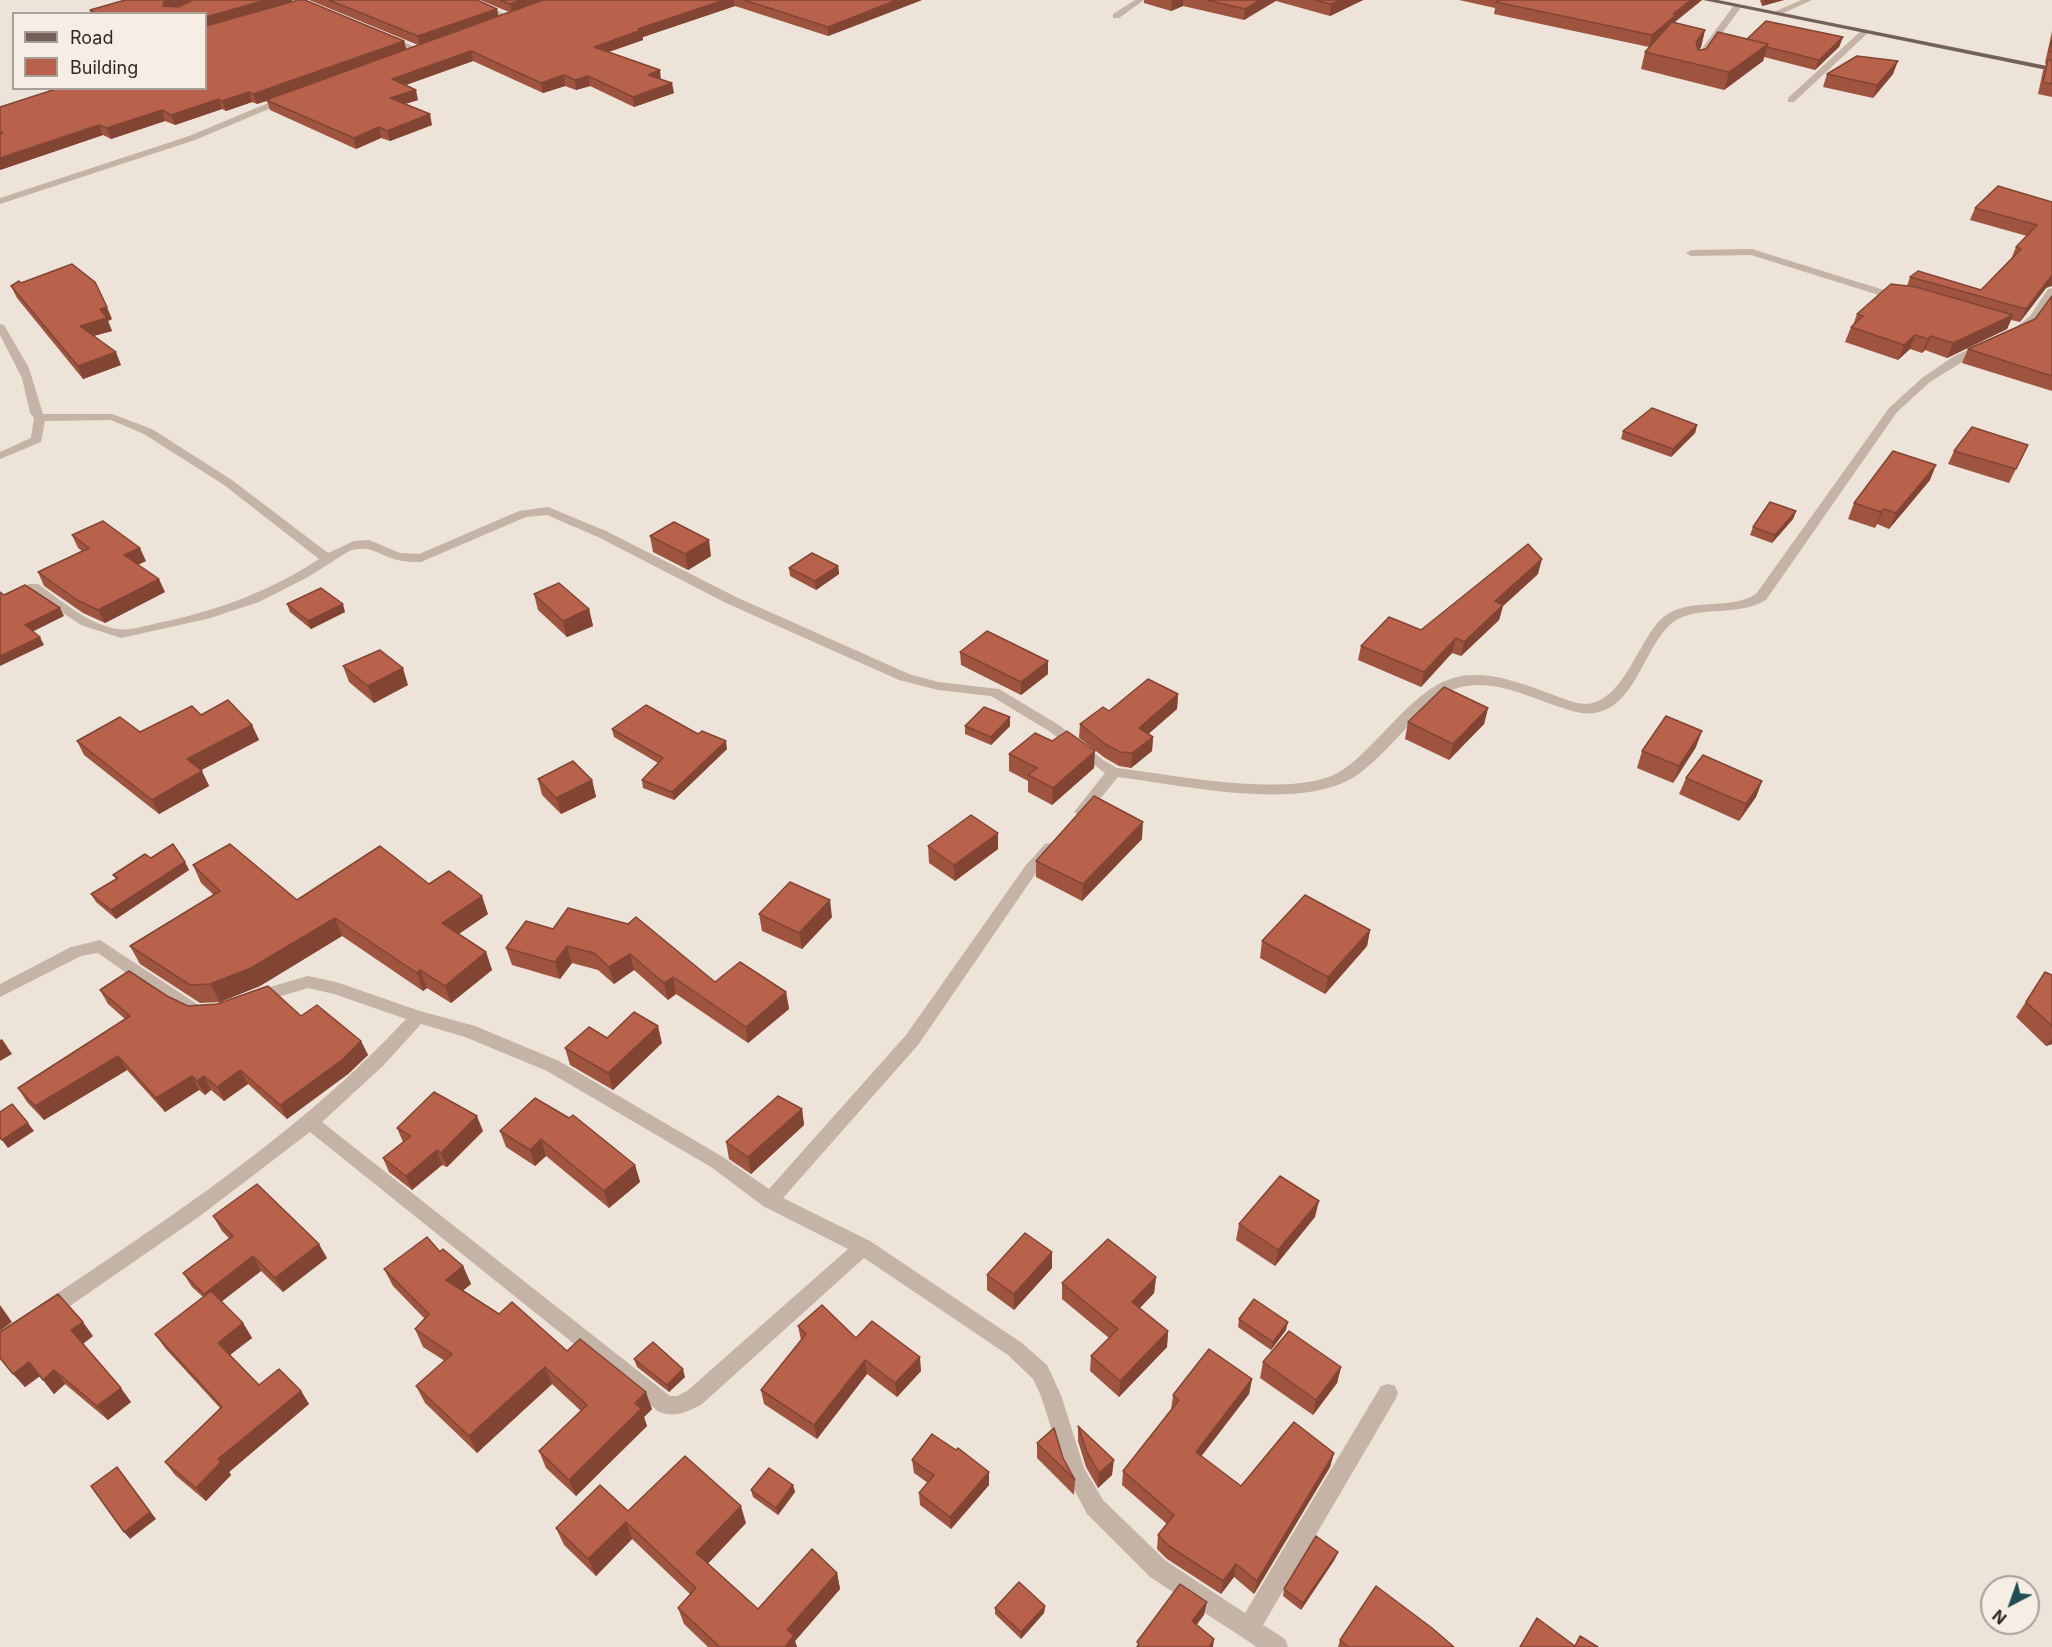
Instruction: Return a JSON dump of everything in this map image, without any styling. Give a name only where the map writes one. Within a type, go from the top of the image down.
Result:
[{"type":"main road","points":[[1707,0],[2052,69]]},
{"type":"street","points":[[468,0],[512,19]]},
{"type":"street","points":[[1116,16],[1140,0]]},
{"type":"street","points":[[1776,13],[1808,0]]},
{"type":"street","points":[[1703,53],[1738,6]]},
{"type":"street","points":[[502,22],[523,15]]},
{"type":"street","points":[[1791,100],[1866,31]]},
{"type":"street","points":[[378,34],[420,51]]},
{"type":"street","points":[[407,55],[430,47]]},
{"type":"street","points":[[0,201],[192,138],[292,97]]},
{"type":"street","points":[[1691,253],[1752,252],[1886,294],[1912,296]]},
{"type":"street","points":[[33,587],[89,625],[105,632],[121,634],[238,606],[303,575],[327,559],[360,542],[370,543],[399,557],[421,558],[522,514],[548,511],[602,534],[731,600],[904,677],[938,686],[994,692],[1009,699],[1114,772],[1261,788],[1316,786],[1342,777],[1358,765],[1435,692],[1452,683],[1472,680],[1498,682],[1586,709],[1604,705],[1629,678],[1660,628],[1669,619],[1683,612],[1704,607],[1751,605],[1761,597],[1893,410],[1926,380],[1955,360],[1998,340],[2018,327],[2052,291]]},
{"type":"street","points":[[0,327],[20,354],[28,373],[36,413],[40,417],[101,417],[122,420],[201,464],[327,559]]},
{"type":"street","points":[[0,456],[37,440],[40,417]]},
{"type":"street","points":[[770,1200],[912,1040],[1032,869],[1114,772]]},
{"type":"street","points":[[0,991],[77,951],[100,946],[184,1006],[197,1012],[209,1011]]},
{"type":"street","points":[[242,1003],[282,988],[308,982],[336,988],[418,1017],[469,1031],[553,1066],[717,1162],[770,1200],[863,1247],[1015,1349],[1040,1372],[1051,1395],[1075,1472],[1095,1507],[1158,1569],[1277,1647]]},
{"type":"street","points":[[29,1324],[242,1174],[310,1122],[385,1056],[418,1017]]},
{"type":"street","points":[[310,1122],[666,1405],[678,1406],[694,1398],[863,1247]]},
{"type":"street","points":[[1249,1628],[1388,1393]]},
{"type":"building","points":[[125,0],[171,0],[164,2],[163,6],[178,7],[193,0],[266,0],[207,17],[207,12],[94,12],[90,10]]},
{"type":"building","points":[[305,0],[404,41],[253,94],[249,92],[222,101],[219,99],[171,115],[162,110],[107,128],[99,125],[0,158],[0,134],[3,133],[0,131],[0,107],[53,90],[207,90],[207,26]]},
{"type":"building","points":[[329,0],[477,0],[497,9],[418,36]]},
{"type":"building","points":[[500,0],[522,0],[510,4]]},
{"type":"building","points":[[543,0],[724,0],[638,29],[642,30],[594,47],[660,70],[648,75],[672,83],[633,97],[588,76],[575,80],[564,75],[541,83],[471,51],[392,79],[416,90],[390,98],[430,114],[387,131],[379,127],[354,138],[266,100]]},
{"type":"building","points":[[744,0],[897,0],[828,27]]},
{"type":"building","points":[[1207,0],[1260,0],[1245,9]]},
{"type":"building","points":[[1315,0],[1340,0],[1331,4]]},
{"type":"building","points":[[1500,0],[1691,0],[1652,35],[1496,2]]},
{"type":"building","points":[[1766,21],[1843,37],[1819,60],[1767,47],[1768,44],[1747,39]]},
{"type":"building","points":[[1672,22],[1705,30],[1696,42],[1698,50],[1706,49],[1718,32],[1768,44],[1729,72],[1645,52]]},
{"type":"building","points":[[1857,56],[1898,61],[1877,85],[1827,74]]},
{"type":"building","points":[[2048,60],[2052,60],[2052,84],[2043,82]]},
{"type":"building","points":[[1998,186],[2052,202],[2052,275],[2026,309],[1910,277],[1918,271],[1981,290],[2021,249],[2016,247],[2037,225],[1975,208]]},
{"type":"building","points":[[72,264],[95,282],[107,307],[100,309],[107,318],[80,326],[116,352],[78,366],[11,286],[19,281],[21,283]]},
{"type":"building","points":[[1891,284],[1916,287],[2013,315],[1953,343],[1931,336],[1928,339],[1915,335],[1904,345],[1851,327],[1863,316],[1857,314]]},
{"type":"building","points":[[2052,296],[2052,376],[1968,349],[2035,319]]},
{"type":"building","points":[[1652,408],[1697,425],[1673,449],[1623,431]]},
{"type":"building","points":[[1972,427],[2028,445],[2016,469],[1954,451]]},
{"type":"building","points":[[1893,451],[1936,465],[1896,513],[1884,509],[1881,512],[1854,503]]},
{"type":"building","points":[[1770,502],[1796,511],[1775,535],[1753,527]]},
{"type":"building","points":[[103,521],[140,548],[124,555],[159,579],[98,610],[77,600],[38,572],[89,548],[72,535]]},
{"type":"building","points":[[674,522],[709,540],[685,554],[650,536]]},
{"type":"building","points":[[1528,544],[1542,559],[1495,601],[1503,605],[1464,642],[1456,638],[1424,672],[1361,646],[1389,617],[1421,630]]},
{"type":"building","points":[[812,553],[838,566],[815,581],[789,568]]},
{"type":"building","points":[[559,583],[589,609],[563,621],[534,594]]},
{"type":"building","points":[[25,585],[60,608],[25,625],[40,637],[0,656],[0,592],[4,595]]},
{"type":"building","points":[[321,588],[343,604],[308,621],[287,604]]},
{"type":"building","points":[[987,631],[1048,661],[1021,682],[960,652]]},
{"type":"building","points":[[380,650],[403,668],[368,686],[343,666]]},
{"type":"building","points":[[1148,679],[1178,694],[1139,728],[1153,737],[1132,753],[1120,752],[1105,744],[1080,724],[1103,707],[1109,711]]},
{"type":"building","points":[[1444,687],[1488,708],[1453,744],[1408,722]]},
{"type":"building","points":[[228,700],[252,725],[187,759],[202,771],[152,800],[77,741],[120,717],[140,732],[192,706],[201,715]]},
{"type":"building","points":[[646,705],[698,734],[702,731],[726,741],[672,792],[642,780],[663,758],[612,729]]},
{"type":"building","points":[[984,707],[1010,717],[991,737],[965,726]]},
{"type":"building","points":[[1666,716],[1702,731],[1679,766],[1642,751]]},
{"type":"building","points":[[1067,731],[1095,751],[1053,788],[1028,775],[1037,768],[1009,754],[1035,733],[1052,741]]},
{"type":"building","points":[[1703,755],[1762,781],[1746,804],[1686,778]]},
{"type":"building","points":[[573,761],[592,780],[556,798],[538,779]]},
{"type":"building","points":[[1094,796],[1143,822],[1083,884],[1036,861]]},
{"type":"building","points":[[971,815],[998,833],[954,865],[928,846]]},
{"type":"building","points":[[173,844],[185,862],[111,910],[91,894],[118,878],[113,875],[145,854],[151,858]]},
{"type":"building","points":[[230,844],[297,900],[380,846],[429,884],[449,871],[482,896],[442,923],[486,952],[445,986],[420,970],[417,973],[335,918],[251,968],[210,984],[190,985],[130,946],[220,891],[193,865]]},
{"type":"building","points":[[790,882],[830,900],[799,933],[759,914]]},
{"type":"building","points":[[1305,895],[1370,930],[1328,977],[1262,941]]},
{"type":"building","points":[[568,908],[628,924],[636,917],[715,982],[740,962],[786,992],[746,1027],[673,977],[664,983],[630,954],[609,967],[594,953],[567,946],[555,962],[506,948],[526,921],[553,929]]},
{"type":"building","points":[[129,971],[167,996],[188,1006],[217,1004],[268,986],[301,1016],[317,1005],[361,1041],[342,1060],[280,1105],[240,1070],[217,1087],[204,1076],[197,1081],[192,1076],[156,1098],[118,1056],[35,1106],[18,1088],[130,1016],[100,990]]},
{"type":"building","points":[[2045,972],[2052,975],[2052,1026],[2026,1002]]},
{"type":"building","points":[[634,1012],[658,1026],[608,1073],[565,1048],[589,1027],[607,1038]]},
{"type":"building","points":[[434,1092],[477,1116],[441,1153],[437,1150],[406,1176],[383,1158],[411,1136],[397,1128]]},
{"type":"building","points":[[778,1096],[802,1109],[748,1157],[726,1142]]},
{"type":"building","points":[[535,1098],[569,1118],[573,1115],[635,1165],[604,1191],[541,1139],[530,1150],[500,1131]]},
{"type":"building","points":[[12,1104],[28,1123],[2,1140],[0,1138],[0,1112]]},
{"type":"building","points":[[1280,1176],[1319,1201],[1278,1250],[1239,1224]]},
{"type":"building","points":[[257,1184],[319,1244],[275,1278],[253,1256],[204,1294],[183,1273],[233,1236],[213,1216]]},
{"type":"building","points":[[1025,1233],[1052,1252],[1014,1294],[987,1275]]},
{"type":"building","points":[[427,1237],[440,1252],[443,1249],[463,1266],[446,1280],[499,1314],[512,1302],[567,1351],[580,1339],[646,1392],[635,1403],[641,1409],[569,1480],[539,1451],[587,1405],[545,1367],[469,1436],[416,1386],[452,1354],[415,1329],[429,1314],[384,1269]]},
{"type":"building","points":[[1108,1239],[1156,1277],[1132,1302],[1168,1331],[1120,1381],[1091,1356],[1118,1329],[1062,1283]]},
{"type":"building","points":[[211,1291],[243,1323],[218,1343],[259,1385],[279,1369],[301,1391],[218,1459],[221,1462],[196,1488],[165,1462],[222,1407],[155,1334]]},
{"type":"building","points":[[58,1294],[83,1322],[71,1330],[121,1388],[97,1406],[54,1370],[43,1380],[29,1362],[13,1374],[0,1358],[0,1332]]},
{"type":"building","points":[[1254,1299],[1288,1322],[1273,1342],[1239,1319]]},
{"type":"building","points":[[822,1305],[856,1338],[872,1321],[920,1357],[895,1383],[865,1360],[814,1425],[761,1390],[806,1334],[798,1326]]},
{"type":"building","points":[[1289,1331],[1341,1367],[1316,1400],[1263,1362]]},
{"type":"building","points":[[653,1342],[683,1369],[667,1385],[634,1359]]},
{"type":"building","points":[[1209,1349],[1252,1379],[1196,1452],[1241,1486],[1294,1422],[1334,1453],[1257,1581],[1236,1564],[1223,1581],[1169,1546],[1158,1535],[1174,1515],[1123,1471],[1179,1400],[1173,1395]]},
{"type":"building","points":[[1078,1426],[1114,1460],[1099,1473],[1087,1452]]},
{"type":"building","points":[[1054,1428],[1063,1458],[1075,1480],[1037,1443]]},
{"type":"building","points":[[932,1434],[956,1450],[958,1448],[989,1472],[950,1517],[919,1493],[934,1475],[912,1460]]},
{"type":"building","points":[[685,1456],[741,1506],[696,1553],[758,1609],[812,1549],[837,1573],[787,1630],[794,1635],[785,1647],[720,1647],[678,1608],[696,1588],[626,1522],[588,1559],[556,1528],[600,1485],[628,1511]]},
{"type":"building","points":[[117,1467],[150,1512],[124,1532],[91,1486]]},
{"type":"building","points":[[769,1468],[793,1485],[776,1508],[751,1490]]},
{"type":"building","points":[[1316,1536],[1338,1552],[1303,1603],[1284,1589]]},
{"type":"building","points":[[1019,1582],[1045,1606],[1021,1632],[995,1608]]},
{"type":"building","points":[[1180,1584],[1207,1602],[1192,1621],[1214,1639],[1209,1647],[1137,1647],[1139,1644],[1137,1642]]},
{"type":"building","points":[[1376,1586],[1454,1647],[1349,1647],[1340,1640]]},
{"type":"building","points":[[1537,1618],[1575,1646],[1580,1636],[1598,1647],[1520,1647]]}]
